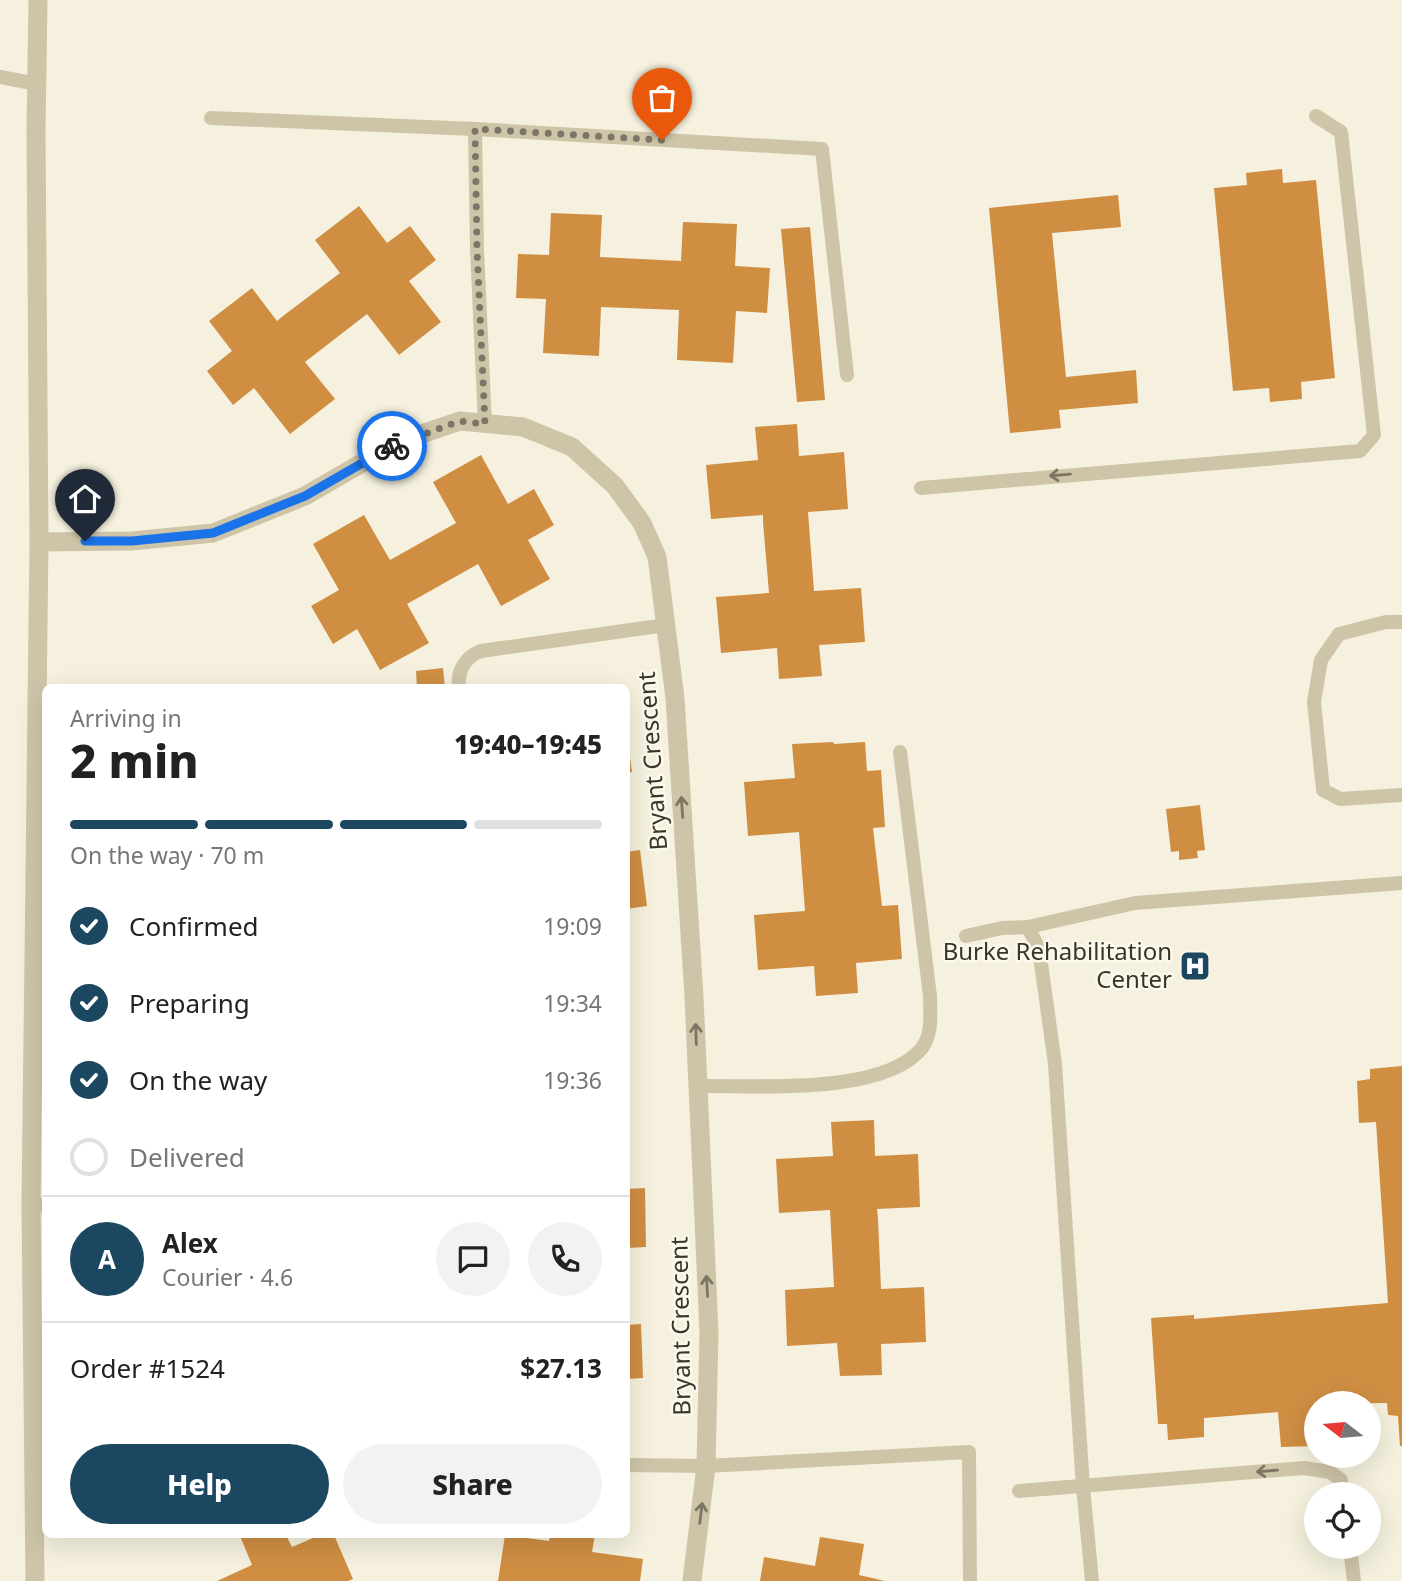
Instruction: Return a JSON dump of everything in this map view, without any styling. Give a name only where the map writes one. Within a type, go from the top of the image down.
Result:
[{"type":"street","points":[[35,1581],[39,957],[38,0]]},
{"type":"street","name":"Bryant Crescent","points":[[39,542],[132,541],[213,533],[305,496],[398,442],[460,421],[523,427],[572,447],[615,486],[642,523],[657,557],[677,726],[698,1086],[709,1332],[706,1466],[692,1581]]},
{"type":"lane","points":[[0,77],[37,84]]},
{"type":"lane","points":[[921,488],[1360,450],[1374,435],[1340,132],[1316,116]]},
{"type":"lane","points":[[211,118],[475,129],[822,149],[847,375]]},
{"type":"lane","points":[[475,129],[485,424]]},
{"type":"lane","points":[[1402,622],[1386,622],[1339,634],[1321,660],[1314,702],[1323,790],[1340,799],[1402,795]]},
{"type":"lane","points":[[458,684],[462,666],[470,655],[481,651],[666,625]]},
{"type":"lane","points":[[698,1086],[794,1085],[854,1080],[878,1075],[904,1063],[922,1047],[930,1029],[930,996],[900,752]]},
{"type":"lane","points":[[966,936],[1135,903],[1402,883]]},
{"type":"lane","points":[[1028,926],[1039,949],[1055,1064],[1083,1487],[1092,1581]]},
{"type":"lane","points":[[630,1465],[706,1466],[969,1452],[971,1581]]},
{"type":"lane","points":[[1019,1491],[1304,1468],[1330,1472],[1341,1482]]},
{"type":"lane","points":[[1351,1559],[1354,1581]]},
{"type":"building","points":[[1282,169],[1283,183],[1316,180],[1335,378],[1301,382],[1302,399],[1270,402],[1269,388],[1233,391],[1214,188],[1247,185],[1246,173]]},
{"type":"building","points":[[1118,195],[1121,227],[1052,233],[1066,377],[1136,370],[1138,403],[1059,410],[1061,428],[1010,433],[989,208]]},
{"type":"building","points":[[359,206],[387,243],[410,226],[436,260],[409,281],[441,322],[399,355],[367,314],[305,362],[335,399],[290,434],[254,388],[233,405],[207,371],[232,351],[209,321],[252,288],[277,321],[340,273],[315,240]]},
{"type":"building","points":[[551,213],[602,215],[600,257],[681,261],[683,222],[737,224],[735,266],[770,268],[767,313],[736,311],[733,363],[677,360],[679,310],[601,307],[599,356],[543,353],[546,299],[516,298],[518,254],[549,255]]},
{"type":"building","points":[[810,227],[825,400],[797,402],[781,229]]},
{"type":"building","points":[[797,424],[799,456],[844,452],[848,509],[808,512],[814,591],[861,588],[865,642],[819,645],[822,676],[779,679],[777,648],[721,653],[716,597],[769,593],[763,515],[711,519],[706,465],[758,460],[755,427]]},
{"type":"building","points":[[481,455],[508,504],[534,489],[554,525],[528,540],[550,579],[501,606],[478,564],[407,604],[429,643],[380,670],[357,629],[333,644],[311,606],[339,590],[313,544],[364,515],[390,560],[456,523],[433,482]]},
{"type":"building","points":[[443,668],[445,684],[417,684],[416,671]]},
{"type":"building","points":[[865,742],[867,771],[881,770],[885,827],[873,828],[882,906],[898,905],[902,959],[856,963],[858,993],[816,996],[814,966],[758,970],[754,915],[805,911],[799,832],[748,836],[744,782],[795,778],[792,744]]},
{"type":"building","points":[[1200,805],[1205,850],[1197,851],[1198,858],[1179,860],[1179,851],[1171,852],[1166,809]]},
{"type":"building","points":[[640,850],[647,906],[630,908],[630,851]]},
{"type":"building","points":[[1402,1066],[1402,1446],[1398,1416],[1388,1415],[1387,1403],[1381,1403],[1381,1391],[1304,1391],[1304,1446],[1281,1447],[1278,1412],[1204,1418],[1204,1437],[1168,1440],[1167,1424],[1158,1424],[1151,1318],[1194,1315],[1194,1319],[1388,1303],[1376,1122],[1359,1123],[1357,1081],[1370,1079],[1370,1069]]},
{"type":"building","points":[[874,1120],[875,1156],[918,1154],[920,1207],[877,1209],[881,1289],[924,1287],[926,1342],[881,1344],[882,1375],[840,1376],[837,1343],[787,1346],[785,1290],[834,1287],[830,1210],[779,1213],[776,1159],[833,1156],[831,1122]]},
{"type":"building","points":[[645,1188],[646,1247],[630,1248],[630,1189]]},
{"type":"building","points":[[641,1324],[643,1378],[630,1379],[630,1325]]},
{"type":"building","points":[[820,1537],[864,1544],[859,1575],[885,1581],[760,1581],[764,1557],[815,1566]]},
{"type":"building","points":[[241,1538],[288,1538],[292,1547],[313,1538],[335,1538],[353,1579],[217,1581],[252,1565]]},
{"type":"building","points":[[505,1538],[549,1541],[550,1538],[594,1538],[592,1552],[643,1559],[640,1581],[498,1581]]},
{"type":"way so far","points":[[392,446],[460,421],[485,424],[475,129],[662,140]]},
{"type":"place","name":"Burke Rehabilitation Center","points":[[1195,966]]},
{"type":"route","points":[[85,541],[132,541],[213,533],[305,496],[392,446]]}]
